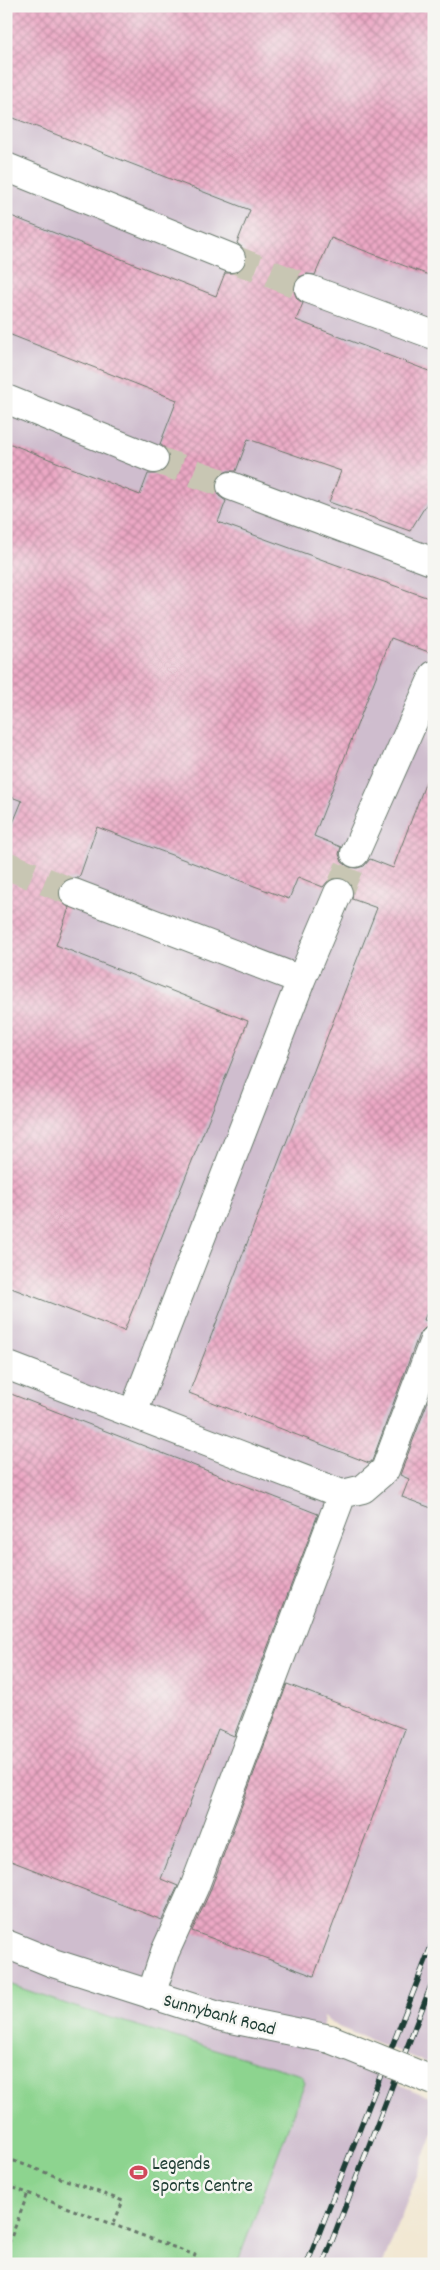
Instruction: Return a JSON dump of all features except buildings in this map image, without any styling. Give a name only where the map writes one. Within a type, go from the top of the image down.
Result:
[{"type":"lane","points":[[6,167],[231,258]]},
{"type":"lane","points":[[309,289],[434,335]]},
{"type":"lane","points":[[6,398],[154,459]]},
{"type":"lane","points":[[231,486],[434,562]]},
{"type":"lane","points":[[355,853],[434,675]]},
{"type":"lane","points":[[74,893],[301,980]]},
{"type":"lane","points":[[133,1413],[301,980],[338,893]]},
{"type":"lane","points":[[6,1365],[342,1494],[363,1489],[385,1470],[434,1340]]},
{"type":"lane","points":[[151,1995],[165,1952],[194,1888],[342,1494]]},
{"type":"lane","name":"Sunnybank Road","points":[[6,1944],[53,1963],[222,2017],[330,2039],[434,2081]]},
{"type":"path","points":[[6,2158],[123,2201],[113,2225]]},
{"type":"path","points":[[6,2185],[195,2255],[191,2264]]},
{"type":"path","points":[[6,2251],[28,2193]]},
{"type":"shaded area","points":[[6,6],[434,6],[434,2066],[336,2026],[324,2016],[319,2051],[434,2099],[434,2131],[383,2264],[6,2264]]},
{"type":"green space","name":"Legends Sports Centre","points":[[6,1983],[75,2007],[301,2075],[305,2082],[237,2264],[6,2264]]},
{"type":"tunnel","points":[[231,258],[309,289]]},
{"type":"tunnel","points":[[154,459],[231,486]]},
{"type":"tunnel","points":[[338,893],[355,853]]},
{"type":"tunnel","points":[[6,865],[74,893]]},
{"type":"railway","points":[[307,2264],[434,1939]]},
{"type":"railway","points":[[323,2264],[434,1978]]},
{"type":"place","name":"Legends Sports Centre","points":[[138,2173]]}]
